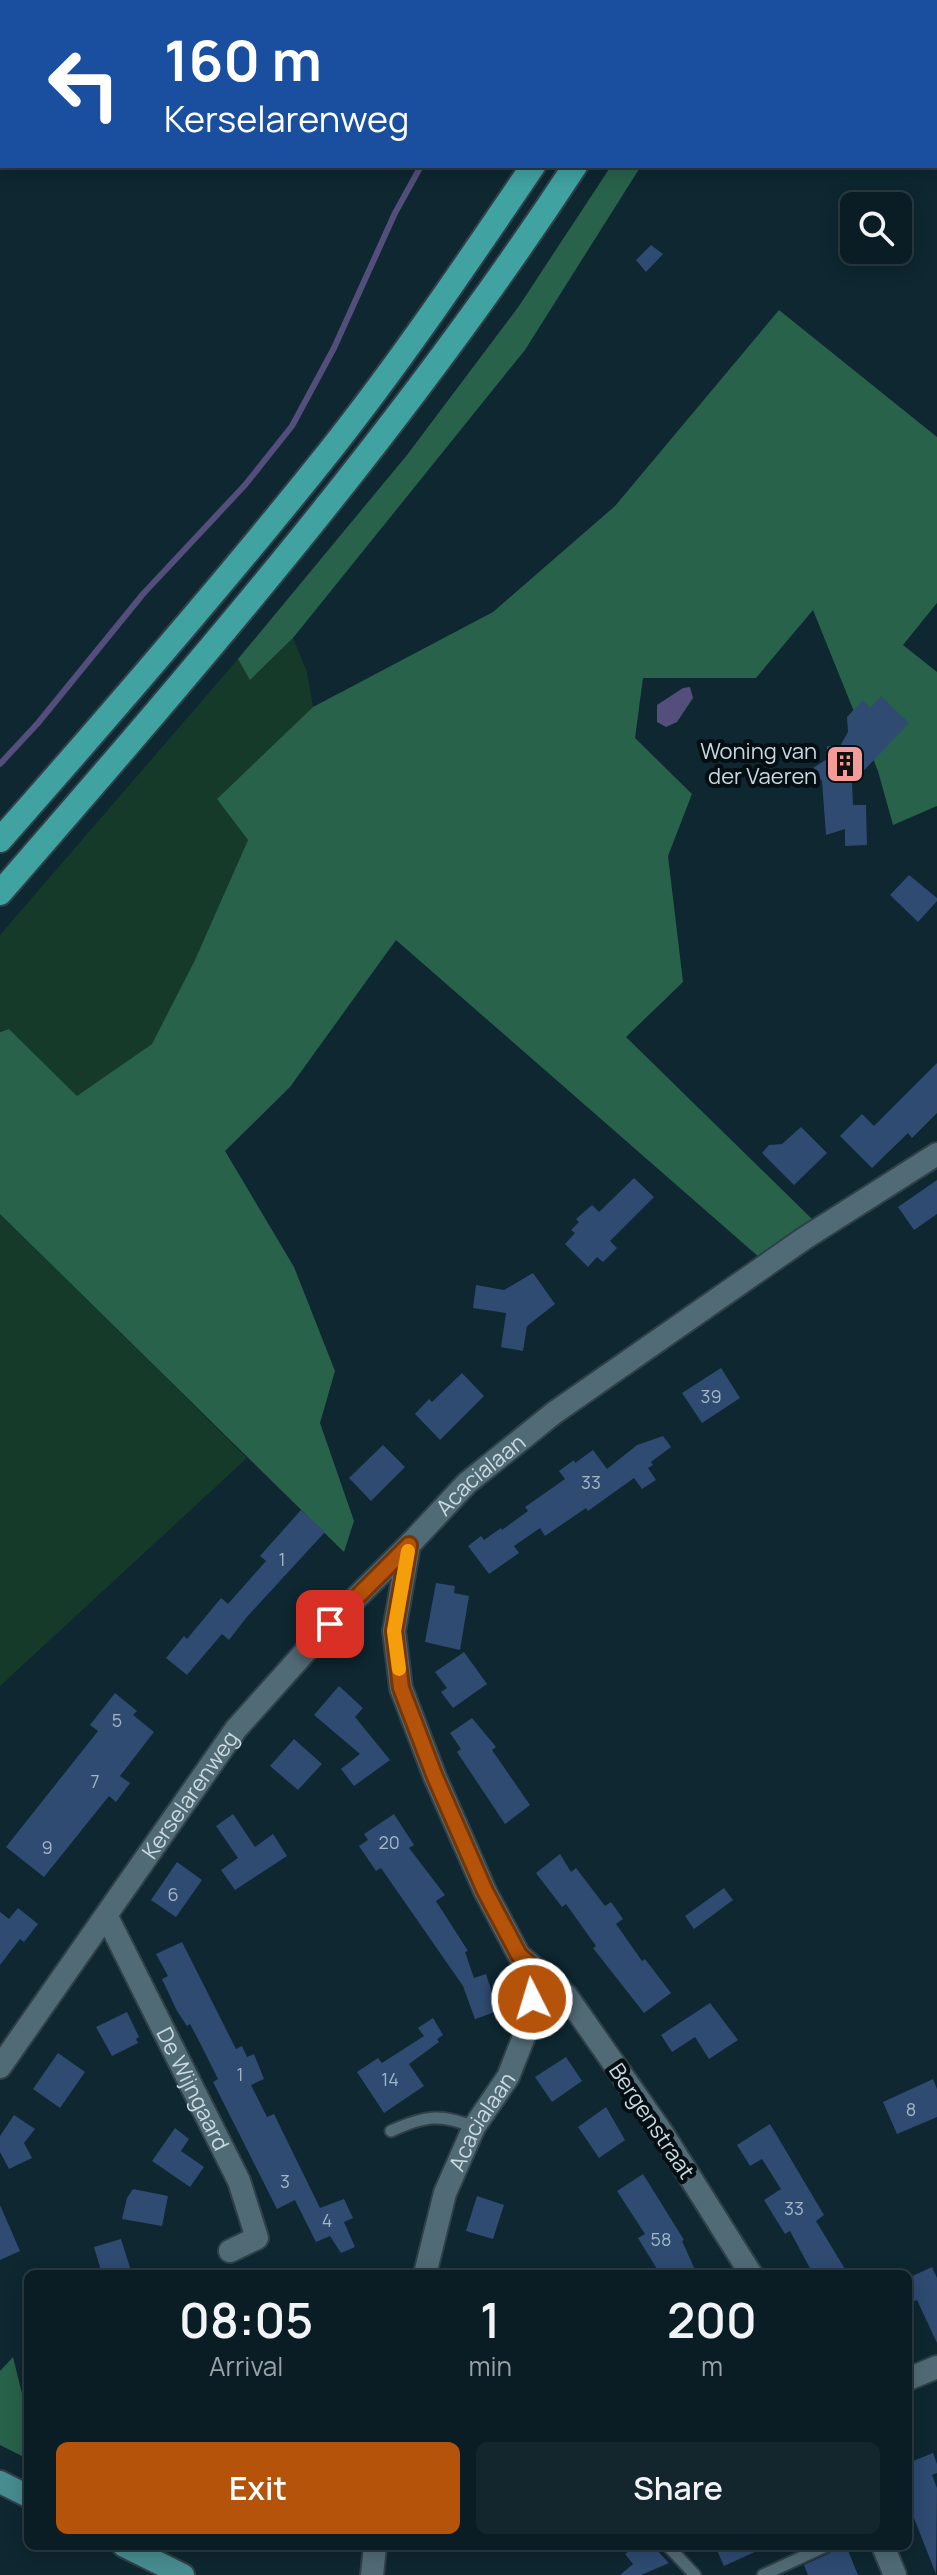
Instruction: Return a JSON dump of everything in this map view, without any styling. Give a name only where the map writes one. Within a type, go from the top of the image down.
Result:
[{"type":"highway","points":[[0,840],[166,651],[330,451],[417,335],[532,168]]},
{"type":"highway","points":[[0,893],[189,676],[357,470],[439,363],[574,168]]},
{"type":"main road","points":[[0,2482],[24,2494]]},
{"type":"main road","points":[[132,2550],[183,2575]]},
{"type":"street","name":"Acacialaan","points":[[409,1545],[467,1483],[554,1413],[805,1238],[937,1154]]},
{"type":"street","name":"Kerselarenweg","points":[[0,2067],[236,1729],[330,1624],[409,1545]]},
{"type":"street","points":[[409,1545],[394,1631],[401,1688],[435,1777],[485,1891],[519,1955],[540,1974]]},
{"type":"street","name":"De Wijngaard","points":[[107,1917],[239,2181],[257,2238],[230,2251]]},
{"type":"street","name":"Acacialaan","points":[[426,2270],[445,2193],[474,2127],[508,2077],[527,2029],[540,1974]]},
{"type":"street","name":"Bergenstraat","points":[[540,1974],[566,1995],[646,2109],[748,2270]]},
{"type":"street","points":[[912,2377],[937,2367]]},
{"type":"street","points":[[372,2575],[375,2550]]},
{"type":"street","points":[[885,2550],[895,2575]]},
{"type":"lane","points":[[391,2131],[420,2119],[450,2117],[474,2127]]},
{"type":"lane","points":[[672,2550],[695,2575]]},
{"type":"lane","points":[[763,2575],[817,2550]]},
{"type":"green space","points":[[610,168],[640,168],[525,350],[293,638],[250,680],[238,659],[407,455],[519,306]]},
{"type":"green space","points":[[779,310],[937,437],[937,603],[903,645],[937,672],[937,806],[893,825],[878,771],[813,610],[756,678],[643,678],[635,738],[692,794],[668,856],[683,982],[626,1037],[814,1221],[760,1258],[396,940],[290,1087],[225,1151],[294,1267],[335,1371],[320,1423],[354,1521],[344,1552],[0,1214],[0,1032],[9,1029],[77,1096],[152,1044],[194,962],[248,840],[217,799],[313,707],[493,612],[615,506]]},
{"type":"green space","points":[[293,638],[307,672],[313,707],[218,799],[248,840],[194,962],[153,1044],[77,1096],[9,1029],[0,1031],[0,935],[238,659],[251,679]]},
{"type":"green space","points":[[0,1214],[247,1458],[0,1686]]},
{"type":"green space","points":[[13,2357],[24,2402],[24,2457],[0,2445],[0,2371]]},
{"type":"shaded area","points":[[690,687],[693,698],[677,722],[666,727],[657,722],[657,705],[683,688]]},
{"type":"building","points":[[651,245],[663,254],[646,272],[636,260]]},
{"type":"building","name":"Woning van der Vaeren","points":[[881,696],[909,723],[852,783],[853,805],[866,805],[867,845],[845,846],[845,829],[826,835],[822,781],[813,768],[827,759],[827,746],[840,746],[848,732],[847,717],[863,700],[870,708]]},
{"type":"building","points":[[909,875],[937,898],[918,922],[890,895]]},
{"type":"building","points":[[937,1063],[937,1113],[912,1138],[908,1133],[872,1168],[840,1136],[862,1114],[874,1126]]},
{"type":"building","points":[[801,1127],[827,1153],[794,1185],[762,1153],[769,1145],[782,1144]]},
{"type":"building","points":[[634,1178],[654,1197],[610,1241],[617,1248],[603,1262],[597,1257],[588,1267],[565,1244],[575,1233],[571,1230],[579,1222],[576,1219],[592,1205],[599,1212]]},
{"type":"building","points":[[937,1180],[937,1214],[914,1230],[898,1207]]},
{"type":"building","points":[[533,1273],[555,1304],[527,1326],[523,1351],[501,1347],[506,1313],[473,1308],[476,1285],[504,1290]]},
{"type":"building","points":[[721,1368],[740,1398],[702,1423],[682,1393]]},
{"type":"building","points":[[462,1373],[484,1396],[440,1440],[415,1414]]},
{"type":"building","points":[[663,1436],[671,1447],[651,1462],[653,1465],[648,1468],[656,1480],[642,1489],[634,1478],[588,1511],[586,1508],[545,1536],[540,1528],[514,1546],[519,1553],[489,1574],[468,1546],[481,1536],[484,1540],[502,1530],[528,1511],[525,1507],[565,1479],[559,1471],[574,1460],[575,1463],[593,1450],[607,1469],[637,1445]]},
{"type":"building","points":[[383,1445],[405,1467],[371,1501],[349,1478]]},
{"type":"building","points":[[301,1510],[325,1532],[229,1640],[222,1634],[187,1675],[166,1658],[184,1636],[187,1639],[221,1598],[228,1604],[266,1561],[260,1556]]},
{"type":"building","points":[[436,1583],[455,1586],[454,1593],[469,1596],[460,1650],[425,1642]]},
{"type":"building","points":[[464,1652],[487,1684],[453,1708],[441,1692],[447,1688],[435,1672]]},
{"type":"building","points":[[339,1686],[363,1708],[355,1717],[390,1760],[354,1786],[341,1769],[360,1754],[314,1715]]},
{"type":"building","points":[[115,1693],[137,1711],[133,1715],[154,1732],[120,1776],[130,1783],[116,1802],[109,1796],[44,1877],[6,1847],[98,1731],[90,1725]]},
{"type":"building","points":[[472,1718],[496,1747],[492,1750],[530,1805],[505,1824],[457,1752],[461,1749],[450,1733]]},
{"type":"building","points":[[294,1739],[322,1764],[298,1790],[270,1766]]},
{"type":"building","points":[[233,1814],[255,1847],[273,1834],[287,1856],[235,1890],[221,1870],[238,1858],[216,1826]]},
{"type":"building","points":[[394,1814],[414,1845],[409,1848],[445,1895],[436,1901],[468,1951],[465,1952],[474,1978],[486,1974],[498,2011],[475,2019],[463,1986],[381,1868],[376,1871],[359,1846],[368,1840],[364,1834]]},
{"type":"building","points":[[560,1854],[571,1872],[576,1868],[605,1906],[611,1902],[623,1919],[616,1924],[642,1961],[645,1959],[671,1993],[644,2013],[593,1948],[596,1946],[566,1904],[562,1907],[536,1873]]},
{"type":"building","points":[[177,1862],[202,1880],[176,1917],[151,1900]]},
{"type":"building","points":[[724,1888],[733,1900],[694,1929],[685,1916]]},
{"type":"building","points":[[18,1908],[38,1924],[24,1942],[20,1939],[0,1965],[0,1912],[9,1919]]},
{"type":"building","points":[[182,1942],[236,2049],[242,2046],[247,2057],[254,2054],[264,2079],[251,2085],[267,2117],[274,2114],[320,2208],[344,2199],[353,2218],[344,2222],[355,2247],[341,2253],[330,2236],[316,2242],[295,2200],[277,2209],[213,2082],[218,2079],[201,2045],[190,2024],[187,2026],[177,2011],[162,1979],[168,1976],[156,1954]]},
{"type":"building","points":[[710,2003],[738,2040],[709,2059],[695,2037],[672,2052],[661,2035]]},
{"type":"building","points":[[127,2012],[139,2037],[136,2039],[138,2043],[112,2056],[96,2027]]},
{"type":"building","points":[[433,2018],[443,2035],[437,2039],[439,2042],[409,2064],[424,2086],[384,2113],[357,2072],[378,2058],[382,2063],[424,2036],[418,2028]]},
{"type":"building","points":[[58,2053],[85,2072],[60,2108],[33,2089]]},
{"type":"building","points":[[566,2057],[582,2081],[552,2102],[535,2077]]},
{"type":"building","points":[[933,2079],[937,2089],[937,2117],[897,2134],[883,2102]]},
{"type":"building","points":[[606,2107],[625,2140],[599,2158],[578,2127]]},
{"type":"building","points":[[14,2115],[35,2129],[24,2143],[32,2158],[9,2169],[0,2152],[0,2136]]},
{"type":"building","points":[[770,2124],[824,2215],[816,2221],[846,2270],[811,2270],[790,2231],[785,2234],[764,2200],[781,2189],[762,2159],[750,2166],[737,2145]]},
{"type":"building","points":[[175,2128],[189,2139],[181,2151],[204,2167],[190,2187],[152,2161]]},
{"type":"building","points":[[643,2174],[684,2240],[695,2270],[658,2270],[638,2238],[645,2234],[617,2191]]},
{"type":"building","points":[[133,2189],[168,2196],[162,2226],[122,2219],[127,2198]]},
{"type":"building","points":[[477,2196],[504,2205],[493,2239],[466,2231]]},
{"type":"building","points":[[0,2205],[20,2251],[0,2260]]},
{"type":"building","points":[[121,2239],[131,2270],[101,2270],[94,2247]]},
{"type":"building","points":[[932,2267],[937,2278],[937,2343],[917,2300],[912,2302],[912,2276]]},
{"type":"building","points":[[933,2453],[937,2464],[937,2473],[932,2475],[937,2488],[936,2574],[912,2513],[912,2461]]},
{"type":"building","points":[[630,2550],[657,2550],[669,2563],[641,2575],[620,2575],[633,2564],[625,2554]]},
{"type":"building","points":[[717,2550],[759,2550],[724,2566]]},
{"type":"building","points":[[832,2550],[848,2550],[858,2575],[808,2575],[804,2565]]},
{"type":"waterway","points":[[0,764],[38,723],[143,594],[245,485],[292,426],[334,348],[395,213],[420,168]]},
{"type":"slow traffic","points":[[399,1669],[394,1631],[408,1551]]},
{"type":"place","name":"Woning van der Vaeren","points":[[845,764]]},
{"type":"route","points":[[330,1624],[409,1545],[394,1631],[401,1688],[435,1777],[485,1891],[519,1955],[536,1970],[532,1999]]}]
